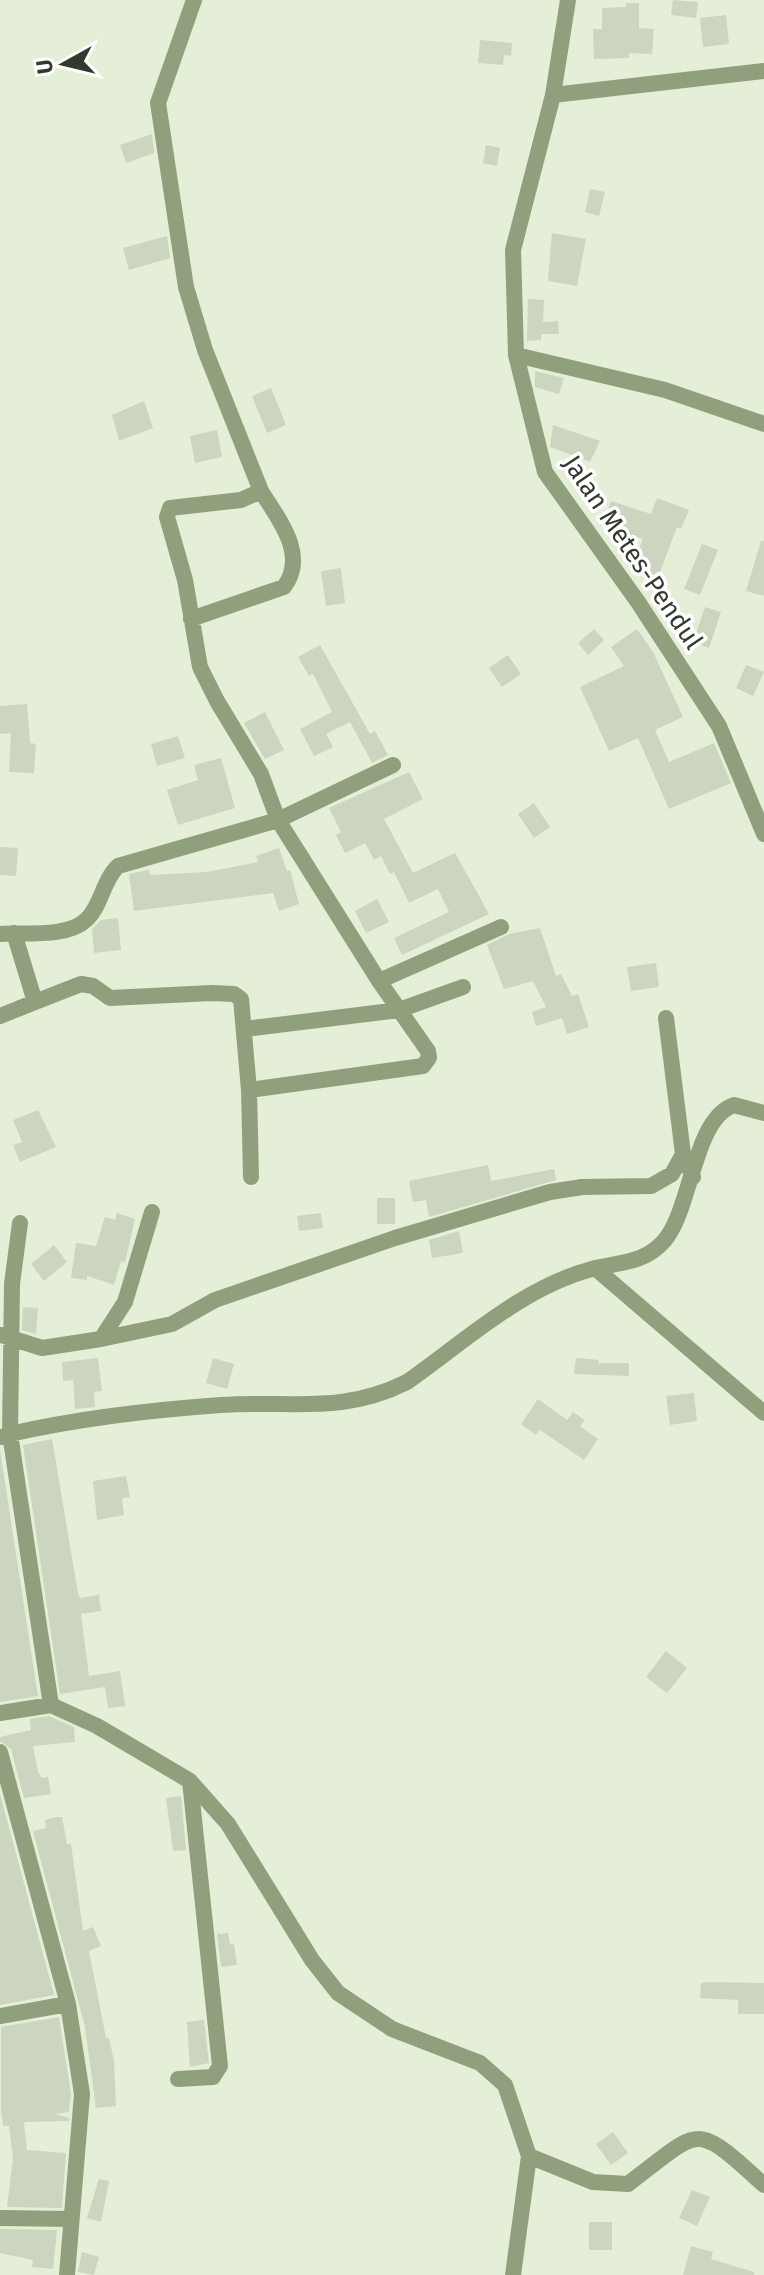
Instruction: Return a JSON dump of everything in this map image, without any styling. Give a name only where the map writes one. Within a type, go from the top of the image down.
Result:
[{"type":"street","points":[[191,619],[284,587],[291,577],[294,559],[288,534],[261,491],[205,350],[186,287],[158,103],[194,0]]},
{"type":"street","name":"Jalan Metes-Pendul","points":[[568,0],[553,95],[513,250],[516,355],[545,472],[638,602],[719,726],[764,834]]},
{"type":"street","points":[[553,95],[764,71]]},
{"type":"street","points":[[516,355],[665,390],[764,424]]},
{"type":"street","points":[[249,1090],[423,1066],[429,1058],[428,1051],[379,981],[278,820],[261,774],[200,667],[185,580],[167,517],[170,508],[241,500],[261,491]]},
{"type":"street","points":[[35,1002],[7,934],[44,932],[87,920],[110,874],[118,866],[278,820],[393,765]]},
{"type":"street","points":[[379,981],[501,927]]},
{"type":"street","points":[[0,1016],[81,984],[93,986],[110,998],[234,994],[244,1004],[251,1177]]},
{"type":"street","points":[[245,1029],[399,1010],[463,987]]},
{"type":"street","points":[[666,1018],[683,1154],[693,1177]]},
{"type":"street","points":[[5,1436],[75,1419],[211,1406],[319,1406],[362,1400],[407,1382],[549,1284],[595,1268],[640,1259],[665,1241],[693,1177],[713,1119],[719,1112],[743,1105],[764,1113]]},
{"type":"street","points":[[5,1336],[42,1348],[172,1324],[215,1300],[395,1238],[550,1192],[582,1187],[651,1186],[672,1174],[683,1154]]},
{"type":"street","points":[[101,1339],[125,1302],[152,1212]]},
{"type":"street","points":[[20,1223],[5,1336],[5,1436],[51,1705]]},
{"type":"street","points":[[595,1268],[764,1413]]},
{"type":"street","points":[[0,1713],[51,1705],[97,1726],[190,1781],[228,1824],[312,1960],[338,1993],[363,2013],[392,2029],[480,2063],[505,2085],[529,2156],[513,2275]]},
{"type":"street","points":[[0,1752],[68,2004],[82,2094],[67,2275]]},
{"type":"street","points":[[178,2079],[213,2077],[220,2066],[190,1781]]},
{"type":"street","points":[[0,2016],[68,2004]]},
{"type":"street","points":[[529,2156],[593,2182],[628,2184],[684,2142],[704,2137],[716,2142],[764,2185]]},
{"type":"street","points":[[0,2218],[71,2219]]},
{"type":"building","points":[[673,0],[698,2],[696,18],[671,15]]},
{"type":"building","points":[[626,3],[639,3],[639,28],[654,29],[652,54],[629,53],[629,58],[594,59],[593,29],[602,29],[602,8],[626,7]]},
{"type":"building","points":[[726,15],[729,44],[703,47],[700,18]]},
{"type":"building","points":[[480,40],[512,43],[511,56],[504,55],[503,65],[478,63]]},
{"type":"building","points":[[152,134],[154,153],[126,163],[120,145]]},
{"type":"building","points":[[486,145],[500,148],[497,166],[483,163]]},
{"type":"building","points":[[590,189],[605,192],[599,216],[585,212]]},
{"type":"building","points":[[552,233],[586,239],[577,286],[548,281]]},
{"type":"building","points":[[167,236],[170,258],[129,270],[123,248]]},
{"type":"building","points":[[528,299],[544,300],[543,322],[558,321],[559,334],[541,334],[541,340],[527,341]]},
{"type":"building","points":[[535,371],[564,378],[559,394],[535,387]]},
{"type":"building","points":[[271,388],[286,425],[267,433],[252,396]]},
{"type":"building","points":[[144,401],[153,428],[119,441],[112,415]]},
{"type":"building","points":[[553,425],[600,441],[590,462],[550,447]]},
{"type":"building","points":[[217,430],[222,457],[195,463],[190,436]]},
{"type":"building","points":[[657,498],[689,510],[681,529],[677,527],[657,580],[631,570],[643,539],[603,527],[611,501],[651,514]]},
{"type":"building","points":[[761,541],[764,541],[764,596],[746,591]]},
{"type":"building","points":[[702,544],[718,550],[700,595],[684,589]]},
{"type":"building","points":[[341,568],[345,603],[326,606],[321,571]]},
{"type":"building","points":[[705,607],[721,612],[709,648],[693,642]]},
{"type":"building","points":[[594,629],[604,640],[588,655],[578,643]]},
{"type":"building","points":[[637,629],[653,652],[683,717],[655,730],[669,762],[714,743],[731,783],[669,809],[638,738],[609,751],[580,687],[624,666],[611,647]]},
{"type":"building","points":[[320,645],[370,734],[375,731],[388,755],[372,763],[350,722],[326,734],[333,747],[314,756],[300,729],[332,712],[313,674],[309,676],[298,657]]},
{"type":"building","points":[[508,655],[521,674],[502,687],[489,668]]},
{"type":"building","points":[[746,665],[764,672],[753,696],[736,688]]},
{"type":"building","points":[[27,704],[30,743],[36,744],[34,773],[9,772],[11,733],[0,734],[0,706]]},
{"type":"building","points":[[265,712],[284,750],[265,759],[244,723]]},
{"type":"building","points":[[178,736],[185,758],[157,766],[151,744]]},
{"type":"building","points":[[221,758],[235,808],[178,825],[167,790],[198,780],[194,765]]},
{"type":"building","points":[[409,772],[423,799],[384,819],[413,873],[455,853],[489,914],[402,955],[394,938],[449,912],[438,889],[409,903],[394,872],[390,874],[381,856],[374,860],[365,843],[345,853],[336,835],[341,832],[329,808]]},
{"type":"building","points":[[534,803],[550,827],[534,838],[518,814]]},
{"type":"building","points":[[0,847],[18,848],[16,876],[0,875]]},
{"type":"building","points":[[279,848],[287,871],[290,870],[299,904],[279,911],[273,893],[134,911],[129,874],[149,870],[150,875],[207,872],[258,862],[256,856]]},
{"type":"building","points":[[377,899],[389,922],[366,933],[355,911]]},
{"type":"building","points":[[118,918],[121,950],[94,953],[92,929],[101,920]]},
{"type":"building","points":[[540,928],[556,976],[561,974],[572,996],[578,994],[589,1027],[567,1034],[562,1018],[536,1026],[532,1012],[546,1007],[533,981],[504,989],[487,945],[509,934]]},
{"type":"building","points":[[656,963],[659,987],[631,991],[627,967]]},
{"type":"building","points":[[38,1110],[56,1147],[20,1162],[13,1145],[22,1142],[13,1120]]},
{"type":"building","points":[[488,1165],[491,1181],[554,1169],[556,1180],[429,1217],[426,1200],[413,1202],[409,1181]]},
{"type":"building","points":[[377,1198],[395,1198],[395,1224],[377,1224]]},
{"type":"building","points":[[117,1213],[135,1219],[125,1262],[121,1261],[114,1285],[87,1276],[87,1280],[71,1278],[76,1243],[96,1246],[105,1217],[115,1220]]},
{"type":"building","points":[[321,1213],[323,1228],[299,1231],[297,1216]]},
{"type":"building","points":[[459,1231],[463,1253],[432,1258],[429,1240]]},
{"type":"building","points":[[54,1245],[67,1262],[44,1281],[31,1264]]},
{"type":"building","points":[[23,1307],[38,1308],[36,1334],[22,1330]]},
{"type":"building","points":[[98,1358],[102,1391],[94,1392],[95,1407],[75,1409],[73,1380],[63,1381],[62,1362]]},
{"type":"building","points":[[213,1358],[234,1364],[227,1389],[206,1383]]},
{"type":"building","points":[[576,1358],[599,1360],[598,1363],[629,1363],[629,1376],[574,1374]]},
{"type":"building","points":[[694,1393],[697,1421],[670,1425],[666,1396]]},
{"type":"building","points":[[538,1399],[567,1420],[573,1412],[585,1420],[580,1426],[598,1439],[584,1460],[540,1430],[536,1435],[521,1424]]},
{"type":"building","points":[[52,1439],[78,1593],[80,1598],[99,1595],[101,1611],[81,1614],[89,1676],[120,1671],[125,1706],[108,1708],[105,1687],[60,1694],[23,1445]]},
{"type":"building","points":[[0,1450],[38,1696],[0,1702]]},
{"type":"building","points":[[126,1476],[130,1497],[122,1498],[124,1515],[97,1520],[93,1481]]},
{"type":"building","points":[[666,1651],[687,1668],[667,1693],[646,1677]]},
{"type":"building","points":[[49,1716],[74,1727],[75,1742],[33,1746],[38,1772],[42,1778],[48,1777],[51,1794],[24,1798],[11,1749],[0,1741],[0,1737],[31,1730],[30,1719]]},
{"type":"building","points":[[0,1794],[54,1995],[0,2005]]},
{"type":"building","points":[[181,1796],[186,1850],[173,1851],[166,1798]]},
{"type":"building","points":[[62,1817],[67,1844],[71,1844],[83,1931],[93,1927],[101,1946],[89,1951],[106,2038],[109,2038],[114,2061],[116,2106],[96,2108],[85,2027],[33,1831],[46,1828],[45,1820]]},
{"type":"building","points":[[228,1933],[230,1944],[234,1944],[237,1965],[221,1967],[217,1934]]},
{"type":"building","points":[[701,1983],[764,1983],[764,2014],[738,2014],[738,2000],[700,1998]]},
{"type":"building","points":[[59,2017],[71,2094],[69,2112],[55,2114],[69,2118],[69,2121],[24,2122],[27,2150],[66,2153],[62,2208],[7,2207],[13,2158],[9,2126],[3,2126],[1,2109],[1,2027]]},
{"type":"building","points":[[204,2020],[209,2063],[190,2067],[187,2022]]},
{"type":"building","points":[[613,2132],[628,2153],[611,2165],[596,2144]]},
{"type":"building","points":[[99,2179],[109,2181],[101,2222],[87,2218]]},
{"type":"building","points":[[692,2190],[710,2197],[697,2226],[679,2218]]},
{"type":"building","points":[[589,2222],[612,2222],[612,2250],[589,2250]]},
{"type":"building","points":[[0,2229],[57,2230],[53,2269],[32,2267],[33,2260],[0,2253]]},
{"type":"building","points":[[691,2246],[713,2252],[711,2259],[754,2272],[754,2275],[683,2275]]},
{"type":"building","points":[[82,2252],[99,2257],[94,2275],[78,2272]]}]
